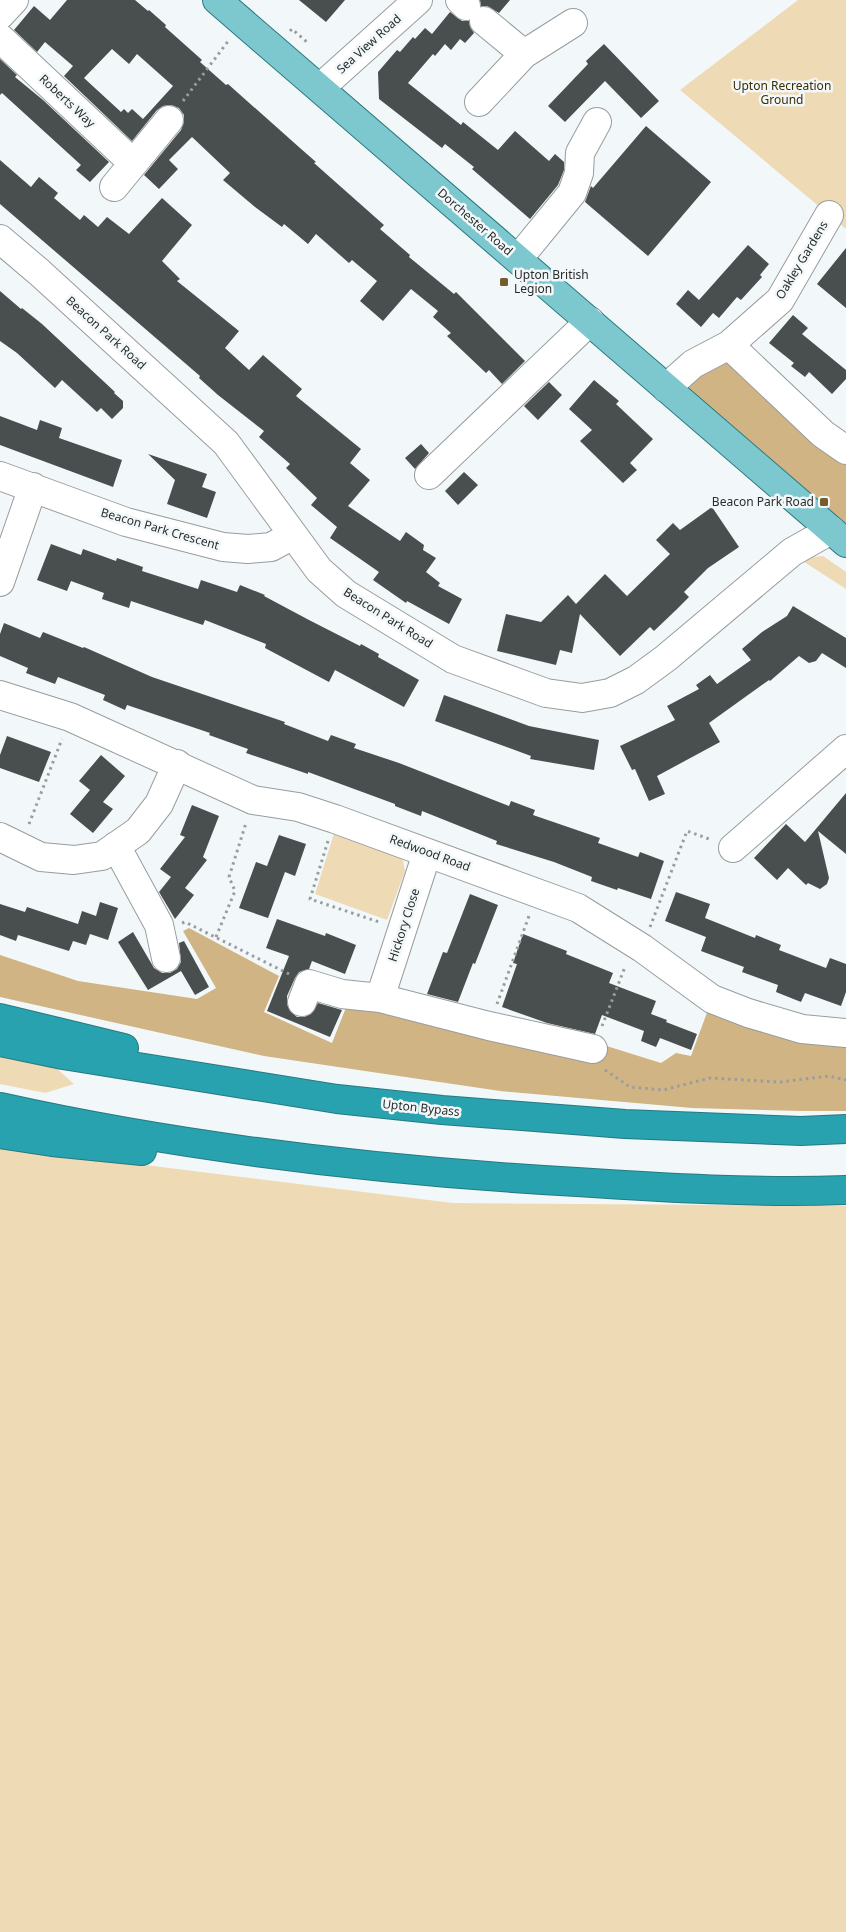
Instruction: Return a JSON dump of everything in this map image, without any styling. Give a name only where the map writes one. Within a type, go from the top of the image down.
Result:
[{"type":"highway","points":[[0,1018],[337,1099]]},
{"type":"highway","name":"Upton Bypass","points":[[0,1042],[63,1055],[337,1099],[442,1110],[625,1124],[801,1130],[846,1129]]},
{"type":"highway","points":[[0,1107],[116,1130],[264,1154],[500,1178],[796,1192],[846,1190]]},
{"type":"highway","points":[[0,1134],[52,1142],[166,1153],[264,1154]]},
{"type":"main road","name":"Dorchester Road","points":[[217,0],[838,536]]},
{"type":"street","points":[[0,15],[14,0]]},
{"type":"street","name":"Sea View Road","points":[[320,88],[418,0]]},
{"type":"street","points":[[470,9],[524,54]]},
{"type":"street","points":[[479,102],[524,54],[573,23]]},
{"type":"street","name":"Roberts Way","points":[[0,38],[133,163]]},
{"type":"street","points":[[114,187],[169,120]]},
{"type":"street","points":[[518,259],[572,192],[579,173],[580,153],[597,122]]},
{"type":"street","name":"Oakley Gardens","points":[[666,388],[693,364],[729,345],[780,300],[829,215]]},
{"type":"street","name":"Beacon Park Road","points":[[0,239],[39,272],[226,443],[319,570],[346,594],[453,659],[546,694],[582,698],[610,693],[636,680],[666,658],[792,552],[838,536]]},
{"type":"street","points":[[429,475],[590,320]]},
{"type":"street","points":[[729,345],[823,434],[846,450]]},
{"type":"street","name":"Beacon Park Crescent","points":[[0,476],[126,522],[223,547],[248,549],[271,547],[293,535]]},
{"type":"street","points":[[0,582],[33,487]]},
{"type":"street","name":"Redwood Road","points":[[0,694],[70,717],[253,800],[298,807],[335,819],[578,908],[638,945],[712,999],[748,1013],[802,1028],[846,1033]]},
{"type":"street","points":[[733,848],[846,749]]},
{"type":"street","points":[[10,843],[41,857],[74,860],[102,856],[138,832],[159,804],[177,764]]},
{"type":"street","points":[[116,846],[159,926],[166,958]]},
{"type":"street","name":"Hickory Close","points":[[380,998],[427,853]]},
{"type":"street","points":[[306,993],[380,998],[490,1026],[593,1049]]},
{"type":"path","points":[[169,120],[242,22]]},
{"type":"path","points":[[10,843],[70,717]]},
{"type":"path","points":[[216,937],[235,890],[229,877],[253,800]]},
{"type":"path","points":[[335,819],[310,899],[402,930]]},
{"type":"path","points":[[733,848],[688,831],[593,1049],[607,1072],[630,1087],[663,1090],[710,1078],[780,1082],[829,1076],[846,1080]]},
{"type":"path","points":[[490,1026],[538,892]]},
{"type":"path","points":[[159,926],[185,922],[216,937],[306,993]]},
{"type":"green space","name":"Upton Recreation Ground","points":[[798,0],[846,0],[846,229],[680,90]]},
{"type":"green space","points":[[823,556],[846,572],[846,589],[798,558]]},
{"type":"green space","points":[[336,827],[396,851],[403,860],[405,871],[387,920],[315,894]]},
{"type":"green space","points":[[0,1055],[55,1067],[74,1084],[45,1093],[0,1084]]},
{"type":"green space","points":[[0,1147],[453,1203],[846,1206],[846,1932],[0,1932]]},
{"type":"shaded area","points":[[729,345],[846,450],[846,543],[666,388]]},
{"type":"shaded area","points":[[189,928],[279,976],[264,1012],[332,1043],[347,1005],[399,1017],[597,1043],[661,1063],[676,1053],[691,1056],[712,999],[846,1033],[846,1111],[692,1108],[500,1091],[264,1056],[0,997],[0,955],[78,981],[197,999],[216,988],[183,931]]},
{"type":"building","points":[[67,0],[135,0],[149,10],[202,60],[200,62],[226,85],[228,84],[384,225],[380,229],[410,255],[409,257],[454,294],[456,292],[525,361],[502,384],[489,370],[486,373],[447,336],[451,333],[433,317],[438,311],[411,289],[383,321],[360,301],[377,281],[352,260],[349,263],[316,234],[308,244],[284,224],[282,227],[255,207],[223,180],[230,173],[192,137],[169,160],[178,169],[159,189],[144,175],[181,130],[184,115],[179,108],[171,105],[163,106],[157,110],[132,141],[64,76],[73,66],[45,42],[37,52],[14,30],[34,6],[50,20]],"holes":[[[112,49],[129,64],[137,54],[173,86],[143,119],[132,109],[128,113],[124,109],[121,112],[84,78]]]},
{"type":"building","points":[[299,0],[345,0],[326,22]]},
{"type":"building","points":[[480,0],[510,0],[499,13],[487,6],[481,6]]},
{"type":"building","points":[[450,12],[462,21],[469,21],[474,33],[465,43],[460,39],[451,50],[445,44],[435,56],[433,54],[408,83],[461,125],[463,122],[498,150],[515,131],[549,161],[555,154],[564,162],[564,170],[558,185],[530,219],[472,169],[474,167],[445,144],[442,148],[379,99],[378,72],[397,50],[400,52],[413,37],[415,39],[425,28],[432,34]]},
{"type":"building","points":[[604,44],[659,101],[641,118],[605,81],[565,122],[548,106],[588,64],[586,61]]},
{"type":"building","points":[[0,59],[17,75],[15,77],[43,100],[109,162],[90,182],[76,170],[81,165],[2,93],[0,95]]},
{"type":"building","points":[[646,126],[711,182],[648,256],[585,202],[591,186],[593,188]]},
{"type":"building","points":[[0,160],[31,187],[39,177],[58,193],[54,198],[80,220],[84,215],[98,227],[107,217],[129,234],[162,198],[192,225],[162,261],[180,279],[177,281],[239,331],[225,348],[249,370],[263,355],[302,389],[296,396],[361,449],[350,463],[370,480],[348,506],[400,541],[406,532],[424,545],[423,550],[436,558],[426,572],[440,583],[438,586],[462,599],[449,624],[407,601],[406,603],[373,580],[379,572],[330,538],[337,527],[311,505],[317,498],[286,468],[290,464],[259,437],[264,431],[218,395],[199,378],[200,376],[0,204]]},
{"type":"building","points":[[748,245],[769,264],[760,275],[762,277],[741,300],[737,297],[719,318],[713,313],[701,327],[676,304],[688,290],[699,300]]},
{"type":"building","points":[[846,248],[846,308],[817,284]]},
{"type":"building","points":[[0,291],[42,324],[123,401],[123,408],[112,419],[101,408],[97,412],[62,380],[55,388],[17,353],[0,341]]},
{"type":"building","points":[[793,315],[808,328],[802,334],[846,370],[846,379],[832,394],[809,372],[805,377],[791,366],[794,363],[769,343]]},
{"type":"building","points":[[594,380],[619,401],[616,404],[653,439],[630,463],[637,470],[623,483],[580,441],[592,430],[569,409]]},
{"type":"building","points":[[549,382],[562,395],[538,420],[524,406]]},
{"type":"building","points":[[0,416],[37,430],[40,420],[62,428],[59,438],[122,460],[113,487],[0,445]]},
{"type":"building","points":[[421,444],[429,453],[415,469],[405,458]]},
{"type":"building","points":[[148,454],[207,474],[202,487],[216,492],[207,518],[167,504],[175,480]]},
{"type":"building","points":[[464,472],[478,485],[458,505],[445,491]]},
{"type":"building","points":[[712,507],[739,547],[708,568],[684,592],[689,597],[654,631],[650,627],[620,656],[580,614],[572,653],[560,650],[556,665],[497,651],[506,614],[541,622],[568,595],[576,604],[605,574],[627,596],[670,554],[656,540],[673,523],[680,530]]},
{"type":"building","points":[[51,544],[81,555],[83,549],[116,561],[117,558],[143,567],[142,571],[198,589],[201,580],[237,592],[240,585],[265,595],[360,646],[361,644],[379,654],[378,657],[419,680],[404,707],[335,670],[329,682],[265,648],[266,644],[205,620],[203,625],[131,601],[129,608],[102,599],[104,593],[71,581],[67,591],[37,580]]},
{"type":"building","points":[[793,606],[846,638],[846,668],[822,653],[816,661],[809,663],[799,656],[770,681],[709,723],[720,742],[657,776],[665,794],[649,801],[635,769],[632,770],[620,746],[675,720],[667,706],[699,689],[696,685],[710,675],[717,684],[751,660],[742,649],[762,632],[787,616]]},
{"type":"building","points":[[4,623],[40,638],[43,632],[84,647],[152,677],[285,722],[284,724],[328,741],[331,735],[356,744],[354,748],[399,763],[509,806],[511,801],[535,810],[533,815],[600,838],[598,843],[638,857],[640,852],[664,861],[651,899],[591,881],[592,877],[554,862],[496,844],[497,841],[422,811],[421,816],[395,806],[395,804],[308,772],[308,774],[246,753],[248,749],[209,735],[210,733],[127,705],[125,710],[103,700],[105,695],[58,677],[55,684],[26,673],[28,668],[0,656],[0,634]]},
{"type":"building","points":[[444,695],[529,726],[599,740],[594,770],[530,759],[531,756],[435,721]]},
{"type":"building","points":[[7,736],[51,752],[39,782],[0,768],[0,755]]},
{"type":"building","points":[[101,755],[125,776],[103,802],[113,809],[93,833],[70,814],[90,790],[79,781]]},
{"type":"building","points":[[846,793],[846,854],[818,831],[829,878],[827,884],[820,889],[808,883],[806,885],[788,868],[777,880],[754,858],[786,824],[805,842]]},
{"type":"building","points":[[192,805],[219,816],[203,857],[207,860],[185,888],[194,895],[175,919],[159,892],[171,877],[160,869],[185,837],[180,835]]},
{"type":"building","points":[[279,835],[306,844],[295,876],[285,872],[268,918],[239,908],[256,862],[267,866]]},
{"type":"building","points":[[676,892],[710,904],[705,918],[755,938],[756,935],[781,945],[779,950],[826,968],[830,958],[846,964],[846,992],[841,1006],[805,993],[801,1002],[776,992],[778,985],[742,972],[744,967],[701,951],[706,937],[665,921]]},
{"type":"building","points":[[470,894],[498,905],[475,964],[473,963],[458,1002],[427,994],[443,952],[447,953]]},
{"type":"building","points":[[100,902],[118,908],[108,940],[90,934],[86,945],[73,941],[69,951],[18,935],[16,941],[0,935],[0,904],[25,912],[27,907],[78,924],[82,911],[96,916]]},
{"type":"building","points":[[277,919],[325,936],[326,933],[356,945],[345,974],[312,961],[309,969],[299,972],[287,996],[287,1004],[290,1011],[297,1017],[311,1014],[318,1003],[342,1010],[330,1037],[267,1011],[289,956],[266,948]]},
{"type":"building","points":[[133,932],[154,968],[162,973],[170,973],[177,969],[181,962],[179,943],[184,941],[209,987],[195,995],[181,971],[148,990],[118,942]]},
{"type":"building","points":[[523,934],[567,951],[566,954],[613,973],[609,983],[656,1001],[651,1014],[697,1034],[691,1050],[660,1038],[656,1047],[641,1041],[644,1031],[602,1015],[595,1034],[547,1023],[502,1007],[517,964],[513,963]]},
{"type":"place","name":"Upton British Legion","points":[[504,282]]},
{"type":"place","name":"Beacon Park Road","points":[[824,502]]}]
